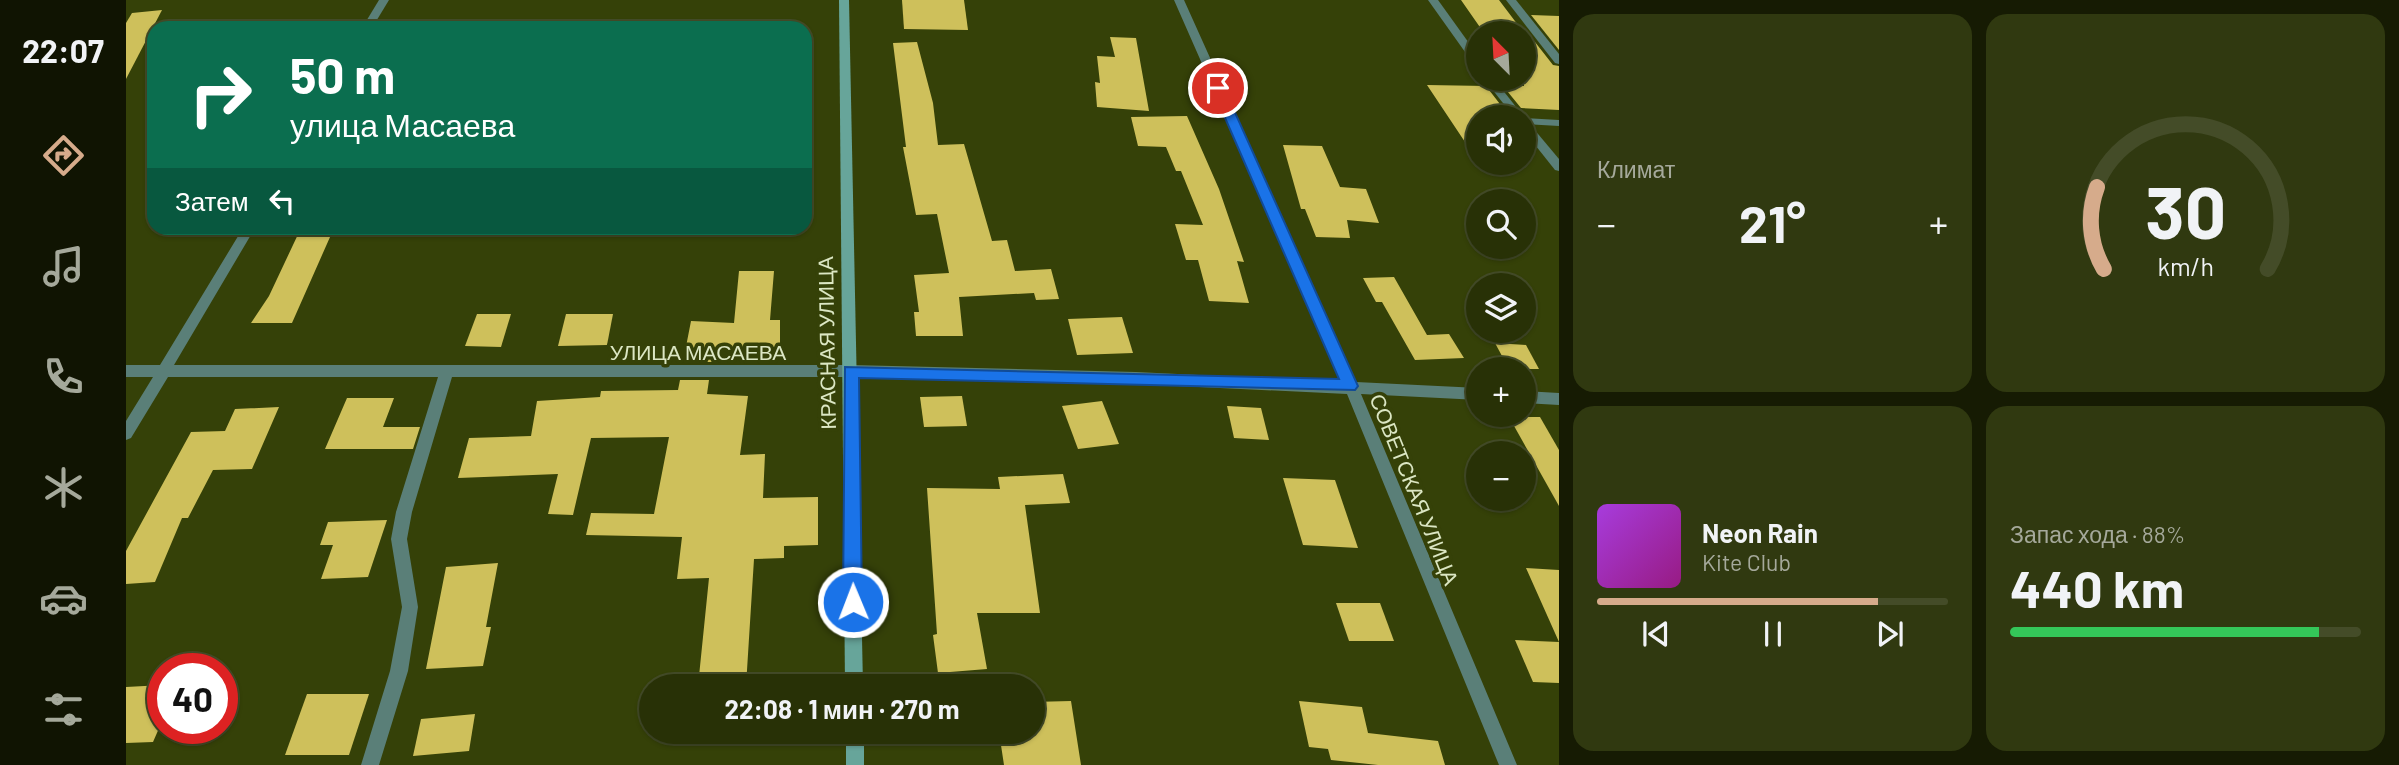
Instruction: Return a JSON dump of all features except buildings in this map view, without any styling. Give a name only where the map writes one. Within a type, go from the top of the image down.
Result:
[{"type":"street","points":[[371,21],[384,0]]},
{"type":"street","name":"КРАСНАЯ УЛИЦА","points":[[844,0],[854,674]]},
{"type":"street","name":"СОВЕТСКАЯ УЛИЦА","points":[[1179,0],[1350,386],[1508,765]]},
{"type":"street","points":[[1433,0],[1466,46]]},
{"type":"street","points":[[1511,0],[1559,61]]},
{"type":"street","points":[[1498,91],[1510,105]]},
{"type":"street","points":[[1536,122],[1559,123]]},
{"type":"street","points":[[1536,137],[1559,167]]},
{"type":"street","points":[[126,434],[245,235]]},
{"type":"street","name":"УЛИЦА МАСАЕВА","points":[[126,371],[850,371],[1350,386],[1466,393]]},
{"type":"street","points":[[370,765],[400,671],[410,607],[399,539],[404,512],[446,373]]},
{"type":"street","points":[[1536,398],[1559,399]]},
{"type":"street","points":[[855,744],[856,765]]},
{"type":"route","points":[[853,602],[850,371],[1136,377],[1350,386],[1218,88]]}]
